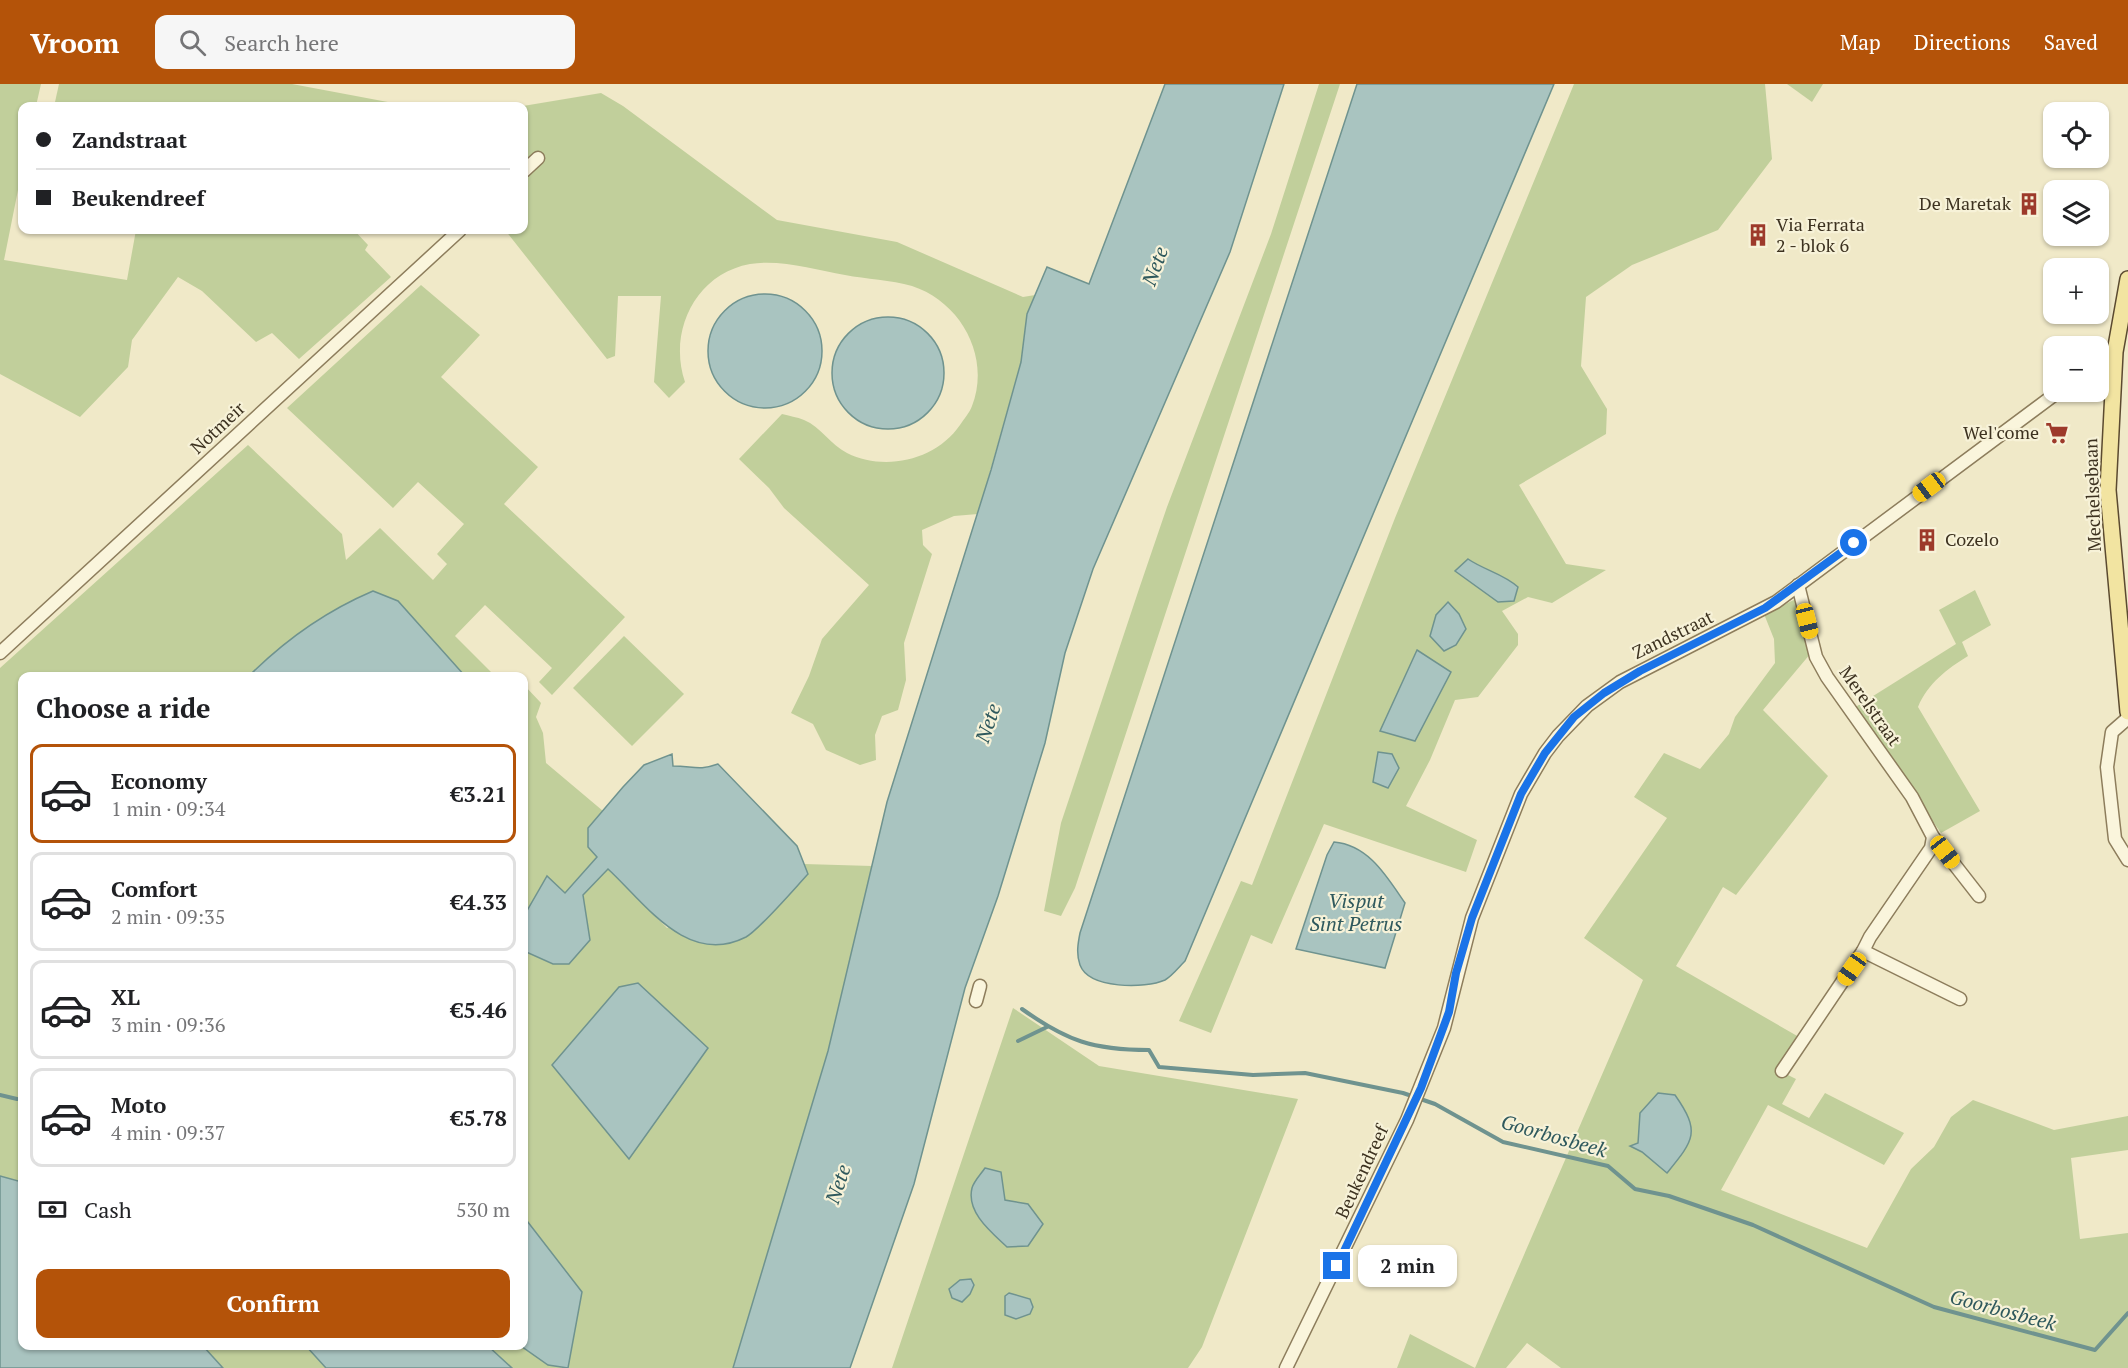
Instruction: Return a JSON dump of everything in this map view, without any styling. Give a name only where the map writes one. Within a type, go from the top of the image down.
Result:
[{"type":"main road","name":"Mechelsebaan","points":[[2128,279],[2115,352],[2108,490],[2128,712]]},
{"type":"street","points":[[528,167],[538,158]]},
{"type":"street","name":"Notmeir","points":[[0,653],[456,234]]},
{"type":"street","points":[[2109,356],[2115,352]]},
{"type":"street","name":"Zandstraat","points":[[1421,1088],[1449,1012],[1456,973],[1472,918],[1521,794],[1545,753],[1574,717],[1604,693],[1640,671],[1754,614],[1798,585],[2045,402]]},
{"type":"street","name":"Merelstraat","points":[[1798,585],[1816,657],[1912,797],[1933,837],[1979,896]]},
{"type":"street","points":[[2128,718],[2112,732],[2107,767],[2115,839],[2128,860]]},
{"type":"street","points":[[1782,1071],[1930,848],[1933,837]]},
{"type":"street","points":[[1863,951],[1960,999]]},
{"type":"street","points":[[976,1001],[980,986]]},
{"type":"street","name":"Beukendreef","points":[[1286,1368],[1421,1088]]},
{"type":"green space","points":[[0,84],[41,84],[37,102],[18,102],[18,190],[4,260],[127,280],[135,234],[358,234],[368,245],[365,250],[391,277],[299,359],[272,333],[256,342],[202,291],[178,277],[132,340],[128,367],[80,417],[0,374]]},
{"type":"green space","points":[[59,84],[292,84],[388,102],[55,102]]},
{"type":"green space","points":[[1319,84],[1340,84],[1075,888],[1061,916],[1044,911],[1061,823],[1167,507],[1271,234]]},
{"type":"green space","points":[[1574,84],[1765,84],[1772,159],[1718,230],[1632,265],[1586,297],[1581,366],[1607,409],[1606,434],[1519,485],[1566,564],[1606,570],[1552,603],[1528,597],[1502,611],[1518,634],[1518,645],[1478,697],[1455,700],[1430,760],[1406,806],[1477,840],[1466,872],[1324,824],[1272,944],[1251,935],[1211,1033],[1179,1021],[1241,881],[1252,885],[1395,518]],"holes":[[[1468,560],[1507,579],[1518,587],[1514,601]],[[1451,672],[1436,699],[1380,731]]]},
{"type":"green space","points":[[1787,84],[1823,84],[1812,102]]},
{"type":"green space","points":[[601,93],[623,106],[777,220],[897,242],[1023,297],[1035,295],[1027,314],[1021,362],[978,514],[954,516],[922,530],[923,545],[932,554],[904,643],[906,680],[898,710],[882,716],[875,735],[876,760],[860,765],[826,750],[813,724],[791,713],[809,676],[822,639],[869,585],[784,508],[769,488],[739,459],[782,414],[810,423],[841,450],[862,459],[893,462],[924,454],[938,447],[960,425],[972,406],[977,387],[978,369],[968,334],[958,318],[945,305],[912,286],[798,266],[774,263],[750,264],[731,270],[714,280],[690,308],[680,344],[685,382],[669,398],[654,382],[661,296],[618,296],[615,356],[607,359],[508,234],[528,234],[528,105]]},
{"type":"green space","points":[[421,285],[480,335],[441,377],[538,467],[504,504],[625,617],[552,695],[539,682],[552,668],[485,605],[455,636],[491,672],[18,672],[18,1181],[0,1176],[0,668],[248,445],[342,534],[346,560],[380,528],[433,580],[447,564],[437,554],[464,524],[418,482],[393,508],[287,408]]},
{"type":"green space","points":[[1975,590],[1991,625],[1962,642],[1968,656],[1939,677],[1922,698],[1918,707],[1980,811],[1941,833],[1854,708],[1956,644],[1939,610]]},
{"type":"green space","points":[[1798,598],[1811,653],[1763,710],[1828,776],[1736,895],[1723,887],[1676,966],[1799,1037],[1778,1070],[1796,1079],[1782,1104],[1809,1118],[1825,1093],[1904,1133],[1884,1165],[1768,1105],[1721,1190],[1867,1248],[1911,1169],[1934,1147],[1951,1117],[1973,1100],[2054,1130],[2128,1116],[2128,1150],[2071,1158],[2080,1239],[2128,1233],[2128,1368],[1561,1368],[1527,1343],[1506,1368],[1475,1368],[1643,980],[1584,938],[1667,818],[1634,797],[1664,753],[1700,769],[1729,734],[1735,717],[1775,663],[1774,639],[1764,614]]},
{"type":"green space","points":[[624,636],[684,694],[632,746],[573,688]]},
{"type":"green space","points":[[528,689],[541,703],[536,717],[543,733],[546,763],[603,811],[588,829],[597,857],[565,893],[547,876],[528,909]]},
{"type":"green space","points":[[804,864],[872,866],[828,1051],[733,1368],[223,1368],[207,1350],[528,1350],[528,953],[553,964],[590,940],[583,895],[608,868],[667,928],[808,875]]},
{"type":"green space","points":[[1013,1008],[1099,1066],[1298,1099],[1202,1347],[1188,1368],[892,1368]]},
{"type":"green space","points":[[1410,1334],[1475,1368],[1397,1368]]},
{"type":"water","name":"Nete","points":[[1165,84],[1284,84],[1230,252],[1093,569],[1065,653],[1045,743],[998,896],[965,988],[914,1184],[850,1368],[733,1368],[828,1051],[887,802],[991,470],[1021,362],[1027,314],[1047,267],[1089,284]]},
{"type":"water","points":[[1357,84],[1554,84],[1185,961],[1168,978],[1156,983],[1132,986],[1106,983],[1085,973],[1080,965],[1078,945],[1080,933]]},
{"type":"water","points":[[765,294],[787,298],[806,310],[818,329],[822,351],[818,373],[806,392],[787,404],[765,408],[743,404],[724,392],[712,373],[708,351],[712,329],[724,310],[743,298]]},
{"type":"water","points":[[888,317],[910,321],[928,333],[940,351],[944,373],[940,395],[928,413],[910,425],[888,429],[866,425],[848,413],[836,395],[832,373],[836,351],[848,333],[866,321]]},
{"type":"water","points":[[1468,559],[1518,587],[1514,601],[1498,602],[1455,571]]},
{"type":"water","points":[[373,591],[398,601],[461,672],[253,672],[277,650],[307,628]]},
{"type":"water","points":[[1448,602],[1459,614],[1466,629],[1456,645],[1444,651],[1430,636],[1436,615]]},
{"type":"water","points":[[1417,650],[1451,672],[1415,741],[1380,731]]},
{"type":"water","points":[[1378,752],[1392,754],[1399,768],[1388,788],[1373,782]]},
{"type":"water","points":[[672,754],[673,766],[701,768],[718,764],[797,846],[808,874],[752,933],[725,944],[705,944],[686,938],[669,927],[608,869],[583,895],[590,940],[569,964],[553,964],[528,953],[528,909],[547,876],[565,893],[597,857],[588,847],[588,828],[644,765]]},
{"type":"water","name":"Visput Sint Petrus","points":[[1334,842],[1346,844],[1367,856],[1384,873],[1405,903],[1385,968],[1296,949],[1327,855]]},
{"type":"water","points":[[638,983],[708,1048],[629,1159],[552,1065],[619,987]]},
{"type":"water","points":[[1658,1093],[1675,1095],[1689,1118],[1691,1127],[1688,1144],[1667,1173],[1642,1152],[1630,1146],[1638,1143],[1640,1113]]},
{"type":"water","points":[[985,1168],[1001,1172],[1005,1200],[1028,1204],[1043,1224],[1028,1246],[1007,1247],[987,1228],[976,1213],[971,1197],[972,1188]]},
{"type":"water","points":[[0,1176],[18,1181],[18,1350],[207,1350],[223,1368],[0,1368]]},
{"type":"water","points":[[528,1222],[582,1292],[568,1368],[548,1365],[527,1350]]},
{"type":"water","points":[[971,1279],[974,1285],[970,1294],[962,1302],[952,1298],[949,1289],[960,1280]]},
{"type":"water","points":[[1009,1293],[1030,1299],[1033,1307],[1030,1314],[1016,1319],[1005,1315],[1005,1296]]},
{"type":"water","points":[[310,1350],[492,1350],[512,1368],[326,1368]]},
{"type":"waterway","name":"Goorbosbeek","points":[[1022,1009],[1053,1029],[1081,1041],[1112,1048],[1149,1050],[1159,1067],[1253,1075],[1305,1073],[1403,1093],[1435,1104],[1503,1142],[1608,1166],[1635,1189],[1669,1196],[1753,1225],[1934,1307],[2095,1350],[2128,1313]]},
{"type":"waterway","points":[[1018,1041],[1047,1027]]},
{"type":"waterway","points":[[0,1095],[17,1099]]},
{"type":"place","name":"De Maretak","points":[[2029,204]]},
{"type":"place","name":"Via Ferrata 2 - blok 6","points":[[1758,235]]},
{"type":"place","name":"Wel'come","points":[[2057,433]]},
{"type":"place","name":"Cozelo","points":[[1927,540]]},
{"type":"route","points":[[1337,1266],[1421,1088],[1449,1012],[1456,973],[1472,918],[1521,794],[1545,753],[1574,717],[1620,682],[1776,602],[1854,543]]}]
